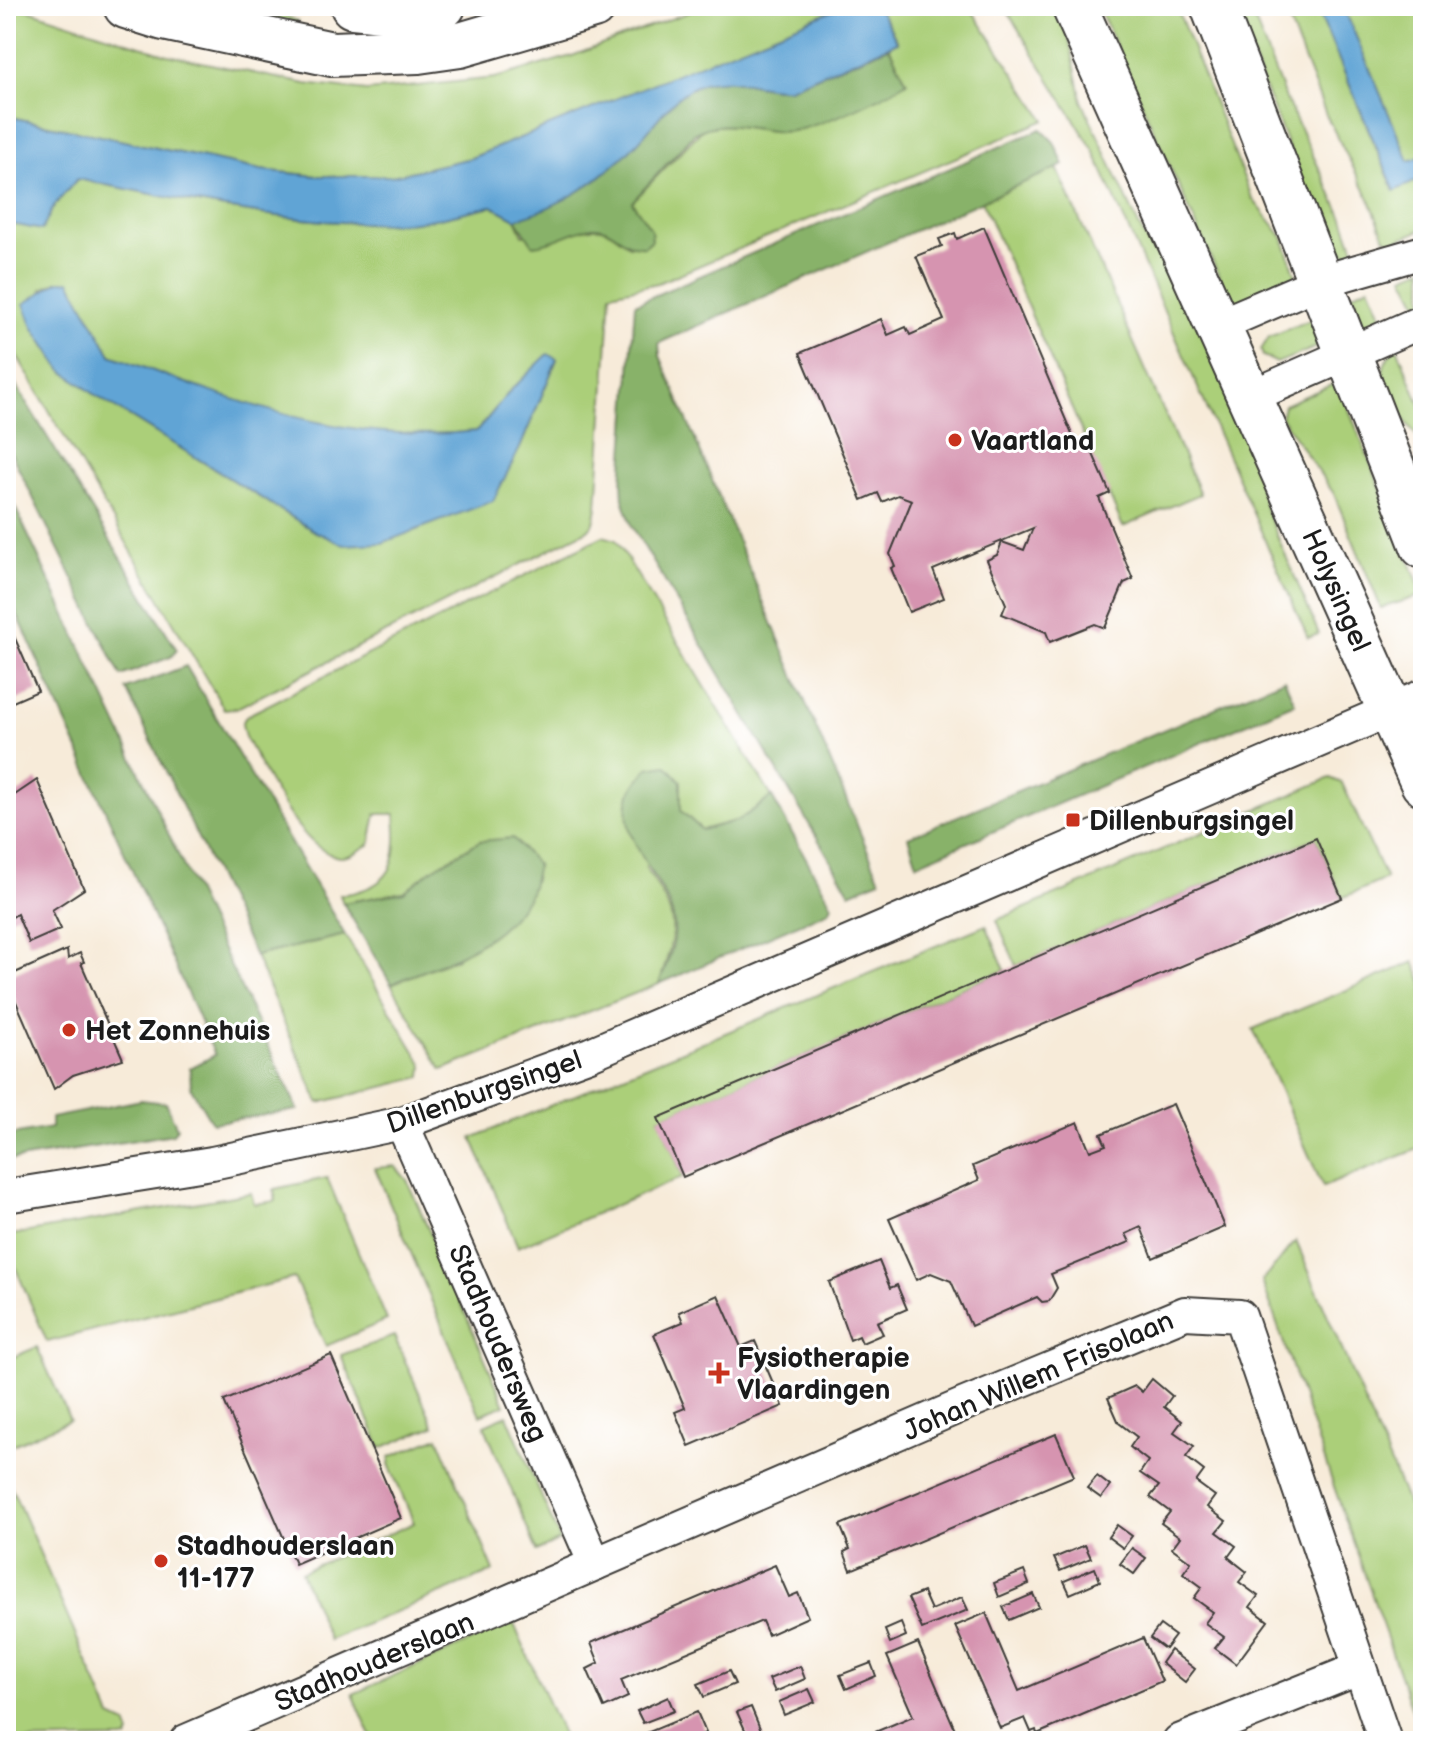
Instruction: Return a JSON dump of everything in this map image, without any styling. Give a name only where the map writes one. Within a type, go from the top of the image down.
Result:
[{"type":"main road","points":[[126,6],[164,18],[332,54],[418,51],[460,45],[593,6]]},
{"type":"main road","points":[[353,6],[402,11],[443,6]]},
{"type":"main road","name":"Holysingel","points":[[1074,6],[1252,396],[1407,702],[1423,783]]},
{"type":"main road","points":[[1213,6],[1423,546]]},
{"type":"street","points":[[1219,325],[1319,282],[1423,252]]},
{"type":"street","points":[[1252,396],[1423,321]]},
{"type":"street","name":"Dillenburgsingel","points":[[6,1196],[212,1163],[402,1123],[590,1054],[1407,702]]},
{"type":"street","name":"Stadhoudersweg","points":[[402,1123],[595,1564]]},
{"type":"street","name":"Johan Willem Frisolaan","points":[[518,1600],[595,1564],[1185,1313],[1240,1316],[1385,1741]]},
{"type":"street","name":"Stadhouderslaan","points":[[186,1741],[518,1600]]},
{"type":"street","points":[[1179,1741],[1358,1669]]},
{"type":"green space","points":[[6,6],[29,10],[168,55],[306,84],[367,91],[495,78],[572,56],[705,6],[843,6],[471,158],[392,176],[317,176],[261,170],[6,116]]},
{"type":"green space","points":[[202,6],[263,6],[298,21],[297,28]]},
{"type":"green space","points":[[877,6],[969,6],[1045,120],[658,283],[611,293],[597,507],[594,523],[588,530],[237,708],[224,709],[6,337],[6,223],[42,229],[54,206],[77,179],[238,210],[320,221],[413,222],[492,206],[516,219],[523,235],[602,228],[630,246],[651,229],[631,203],[705,127],[729,125],[780,131],[907,82],[889,47],[898,41]],"holes":[[[59,281],[69,281],[111,355],[245,403],[335,426],[428,434],[477,431],[511,390],[548,355],[557,359],[520,448],[316,532],[98,397],[61,369],[33,327],[42,289]]]},
{"type":"green space","points":[[1004,6],[1056,6],[1067,29],[1082,101],[1139,226],[1151,248],[1174,272],[1247,435],[1265,507],[1319,634],[1308,638],[1094,151]]},
{"type":"green space","points":[[1098,6],[1176,6],[1252,198],[1283,237],[1297,279],[1233,307]]},
{"type":"green space","points":[[1232,6],[1249,6],[1284,95],[1343,218],[1356,255],[1344,253],[1323,234]]},
{"type":"green space","points":[[1283,6],[1316,6],[1394,190],[1423,178],[1423,229],[1393,242],[1385,238],[1369,198],[1327,117]]},
{"type":"green space","points":[[1343,6],[1423,6],[1423,156],[1409,162]]},
{"type":"green space","points":[[889,47],[907,82],[854,109],[798,130],[785,132],[719,126],[694,134],[632,202],[651,229],[652,240],[645,246],[630,244],[600,227],[533,245],[516,219],[550,207],[595,181],[635,145],[666,109],[693,87],[726,81],[789,88]]},
{"type":"green space","points":[[1041,129],[1054,142],[1064,165],[659,343],[660,356],[880,880],[850,893],[632,526],[623,499],[622,482],[635,304]]},
{"type":"green space","points":[[1057,168],[1200,494],[1123,527],[982,201]]},
{"type":"green space","points":[[1423,268],[1423,306],[1420,307],[1404,276]]},
{"type":"green space","points":[[1369,286],[1385,323],[1363,332],[1349,295]]},
{"type":"green space","points":[[1312,319],[1322,345],[1277,363],[1263,356],[1261,350],[1269,337]]},
{"type":"green space","points":[[1397,347],[1423,411],[1423,446],[1384,386],[1382,374],[1386,360]]},
{"type":"green space","points":[[6,369],[177,650],[171,657],[121,676],[6,443]]},
{"type":"green space","points":[[1338,382],[1423,595],[1381,608],[1334,494],[1281,417],[1284,405]]},
{"type":"green space","points":[[6,488],[298,1110],[212,1123],[191,1088],[190,1068],[215,1055],[9,596]]},
{"type":"green space","points":[[603,536],[616,540],[772,797],[739,820],[702,830],[681,811],[646,868],[665,900],[672,924],[670,948],[659,984],[442,1070],[391,984],[457,958],[480,841],[431,870],[404,892],[343,903],[340,895],[372,886],[389,870],[396,846],[395,814],[376,814],[370,844],[353,854],[340,857],[321,849],[283,805],[245,737],[242,724],[246,716]]},
{"type":"green space","points":[[186,666],[345,935],[255,956],[126,689]]},
{"type":"green space","points":[[1284,679],[1295,703],[917,864],[908,837]]},
{"type":"green space","points":[[666,765],[681,781],[681,811],[702,830],[739,820],[772,797],[832,905],[829,911],[659,984],[673,943],[673,918],[667,900],[638,849],[627,814],[630,794],[640,777],[648,768]]},
{"type":"green space","points":[[1330,778],[1342,783],[1386,879],[1342,898],[1316,838],[1016,966],[997,920]]},
{"type":"green space","points":[[513,838],[537,865],[530,892],[514,916],[466,952],[391,984],[343,903],[404,892],[431,870],[480,841]]},
{"type":"green space","points":[[986,925],[1005,970],[659,1118],[683,1177],[518,1247],[472,1138]]},
{"type":"green space","points":[[345,935],[423,1065],[422,1077],[319,1103],[255,956]]},
{"type":"green space","points":[[1414,962],[1423,982],[1423,1147],[1323,1187],[1253,1029]]},
{"type":"green space","points":[[141,1100],[166,1103],[177,1128],[173,1134],[6,1161],[6,1136],[51,1128],[51,1118]]},
{"type":"green space","points":[[395,1166],[407,1180],[505,1405],[480,1415],[375,1168]]},
{"type":"green space","points":[[327,1178],[387,1320],[326,1346],[294,1278],[47,1342],[6,1245],[6,1236],[251,1193],[254,1204],[276,1201],[274,1189]]},
{"type":"green space","points":[[1296,1241],[1423,1540],[1423,1741],[1262,1281]]},
{"type":"green space","points":[[394,1336],[434,1426],[381,1448],[341,1355]]},
{"type":"green space","points":[[37,1347],[70,1420],[6,1448],[6,1360]]},
{"type":"green space","points":[[507,1415],[560,1540],[537,1551],[484,1425]]},
{"type":"green space","points":[[438,1437],[494,1571],[329,1640],[301,1572],[414,1523],[389,1464],[390,1457]]},
{"type":"green space","points":[[6,1475],[111,1717],[126,1724],[130,1734],[127,1739],[6,1741]]},
{"type":"green space","points":[[513,1622],[565,1741],[373,1741],[353,1694]]},
{"type":"water","points":[[843,6],[877,6],[898,42],[789,88],[726,81],[693,87],[666,109],[635,145],[595,181],[550,207],[516,219],[492,206],[413,222],[320,221],[238,210],[77,179],[54,206],[42,230],[6,223],[6,116],[261,170],[317,176],[392,176],[471,158]]},
{"type":"water","points":[[1316,6],[1343,6],[1409,161],[1423,156],[1423,178],[1395,191]]},
{"type":"water","points":[[59,281],[70,281],[111,355],[245,403],[335,425],[382,432],[429,434],[477,431],[511,390],[548,354],[557,359],[520,448],[493,501],[382,543],[344,545],[316,532],[98,397],[61,369],[33,327],[24,304]]},
{"type":"building","name":"Vaartland","points":[[984,227],[1079,451],[1090,447],[1110,493],[1099,498],[1133,579],[1124,583],[1105,628],[1095,624],[1050,642],[1046,632],[1002,614],[1006,604],[987,560],[997,555],[1002,542],[1024,550],[1033,528],[933,570],[944,598],[909,612],[891,568],[895,566],[890,554],[912,500],[898,495],[882,502],[878,493],[862,500],[800,353],[881,319],[888,335],[906,327],[910,335],[944,320],[916,256],[942,246],[939,239],[955,233],[957,239]]},
{"type":"building","points":[[10,627],[38,691],[6,705],[6,628]]},
{"type":"building","points":[[37,780],[84,889],[52,910],[61,929],[29,943],[17,914],[6,921],[6,801]]},
{"type":"building","points":[[1316,838],[1342,898],[683,1177],[658,1118]]},
{"type":"building","name":"Het Zonnehuis","points":[[67,950],[68,959],[80,953],[84,962],[81,963],[123,1059],[73,1075],[54,1089],[14,997],[6,1000],[6,977]]},
{"type":"building","points":[[1173,1104],[1225,1227],[1153,1258],[1141,1227],[1126,1234],[1130,1242],[1051,1274],[1057,1288],[1049,1301],[1042,1302],[1037,1297],[971,1326],[951,1281],[931,1273],[916,1280],[889,1219],[979,1180],[973,1166],[1078,1122],[1090,1151],[1106,1145],[1101,1134]]},
{"type":"building","points":[[879,1261],[890,1288],[897,1285],[907,1309],[877,1322],[883,1334],[862,1343],[859,1336],[850,1340],[829,1282]]},
{"type":"building","name":"Fysiotherapie Vlaardingen","points":[[718,1295],[741,1347],[755,1341],[783,1406],[689,1446],[675,1412],[685,1408],[654,1334],[683,1322],[679,1312]]},
{"type":"building","points":[[331,1355],[401,1518],[295,1564],[224,1401]]},
{"type":"building","points":[[1152,1379],[1172,1396],[1164,1407],[1182,1421],[1174,1432],[1194,1446],[1186,1457],[1204,1471],[1196,1482],[1215,1496],[1207,1507],[1226,1521],[1217,1532],[1236,1546],[1228,1557],[1247,1572],[1239,1582],[1258,1596],[1250,1607],[1268,1621],[1236,1664],[1215,1648],[1224,1637],[1205,1623],[1213,1612],[1194,1598],[1202,1587],[1183,1573],[1191,1562],[1172,1548],[1180,1537],[1161,1523],[1170,1512],[1150,1497],[1159,1486],[1140,1473],[1148,1461],[1130,1447],[1137,1437],[1119,1423],[1108,1398],[1135,1386],[1142,1392]]},
{"type":"building","points":[[1056,1434],[1074,1476],[851,1570],[844,1552],[850,1549],[840,1525]]},
{"type":"building","points":[[1097,1476],[1110,1486],[1101,1498],[1087,1488]]},
{"type":"building","points":[[1117,1525],[1132,1536],[1123,1548],[1108,1537]]},
{"type":"building","points":[[1085,1545],[1091,1558],[1060,1571],[1054,1558]]},
{"type":"building","points":[[1132,1548],[1146,1558],[1134,1574],[1120,1564]]},
{"type":"building","points":[[775,1565],[789,1597],[798,1593],[808,1617],[768,1635],[762,1621],[621,1680],[628,1697],[604,1708],[587,1669],[599,1663],[591,1643]]},
{"type":"building","points":[[1095,1568],[1100,1581],[1070,1594],[1064,1581]]},
{"type":"building","points":[[1024,1571],[1029,1584],[999,1597],[994,1583]]},
{"type":"building","points":[[923,1592],[931,1610],[962,1597],[968,1610],[922,1629],[908,1598]]},
{"type":"building","points":[[1033,1594],[1039,1607],[1009,1620],[1003,1607]]},
{"type":"building","points":[[986,1613],[1019,1691],[1143,1638],[1162,1681],[1037,1734],[1036,1730],[1031,1732],[1025,1718],[1000,1728],[955,1626]]},
{"type":"building","points":[[901,1623],[906,1636],[890,1643],[885,1630]]},
{"type":"building","points":[[1160,1625],[1175,1636],[1165,1649],[1150,1638]]},
{"type":"building","points":[[918,1643],[960,1741],[854,1741],[913,1716],[887,1656]]},
{"type":"building","points":[[1170,1650],[1195,1669],[1185,1682],[1161,1663]]},
{"type":"building","points":[[871,1663],[876,1676],[846,1689],[840,1675]]},
{"type":"building","points":[[800,1666],[805,1679],[775,1692],[769,1679]]},
{"type":"building","points":[[729,1671],[735,1684],[704,1697],[698,1684]]},
{"type":"building","points":[[809,1689],[815,1702],[784,1715],[779,1702]]},
{"type":"building","points":[[668,1697],[674,1711],[643,1723],[637,1711]]},
{"type":"building","points":[[751,1707],[764,1738],[756,1741],[750,1741],[737,1712]]},
{"type":"building","points":[[697,1712],[706,1733],[695,1737],[697,1741],[646,1741],[644,1734]]},
{"type":"place","name":"Vaartland","points":[[955,440]]},
{"type":"place","name":"Dillenburgsingel","points":[[1073,820]]},
{"type":"place","name":"Het Zonnehuis","points":[[69,1030]]},
{"type":"place","name":"Fysiotherapie Vlaardingen","points":[[719,1373]]},
{"type":"place","name":"Stadhouderslaan 11-177","points":[[161,1561]]}]
